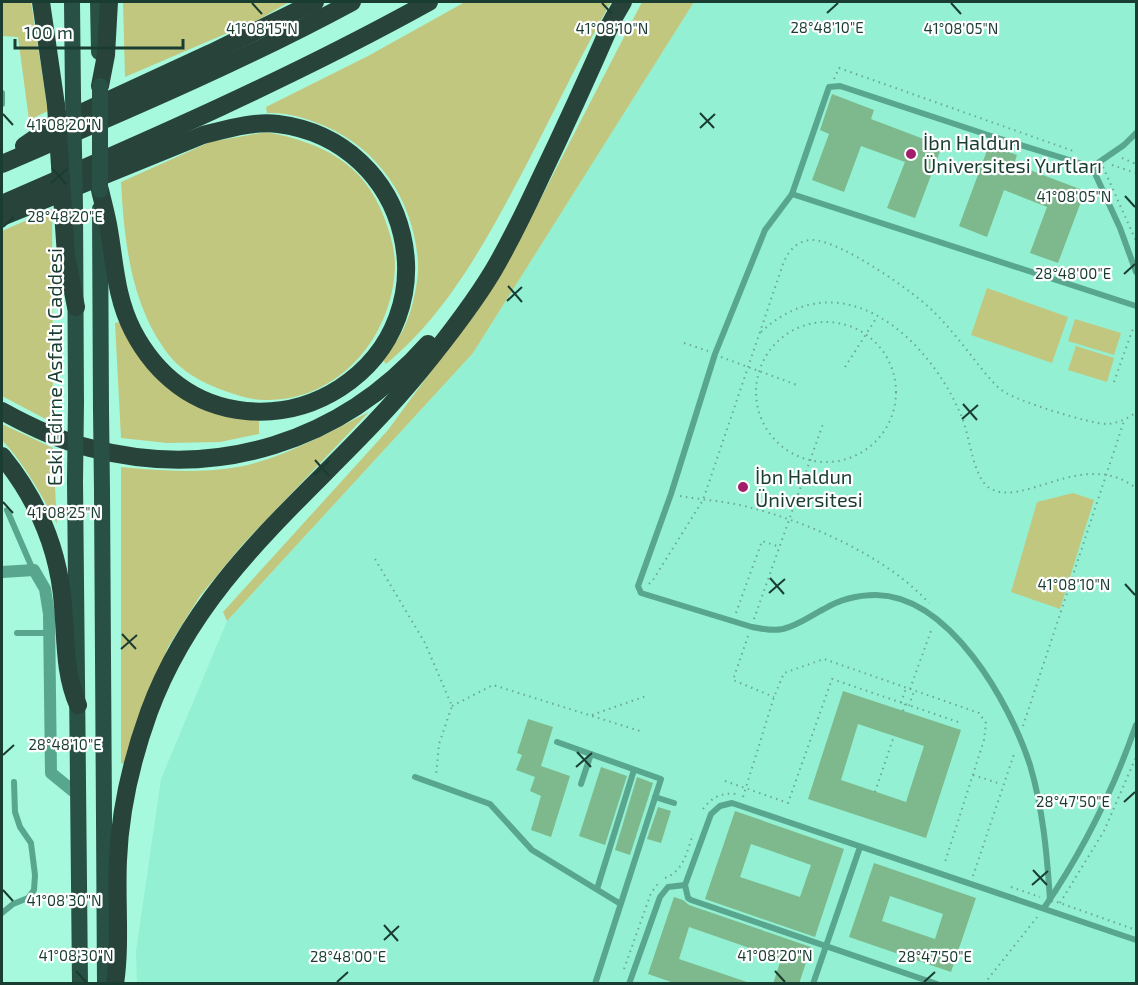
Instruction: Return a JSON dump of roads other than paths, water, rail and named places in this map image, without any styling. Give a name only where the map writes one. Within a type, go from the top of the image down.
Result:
[{"type":"highway","points":[[41,2],[69,209]]},
{"type":"highway","points":[[72,2],[73,95],[66,256],[76,307]]},
{"type":"highway","points":[[98,2],[105,984]]},
{"type":"highway","points":[[100,86],[106,55],[109,2]]},
{"type":"highway","points":[[2,164],[53,126],[211,54],[315,2]]},
{"type":"highway","points":[[2,164],[216,69],[352,2]]},
{"type":"highway","points":[[2,204],[188,123],[355,42],[429,2]]},
{"type":"highway","points":[[2,411],[35,428],[87,447],[117,454],[174,460],[228,457],[253,452],[309,433],[341,416],[400,373],[456,310],[474,283],[618,9]]},
{"type":"highway","points":[[115,984],[118,859],[125,801],[139,742],[150,711],[182,643],[197,617],[231,571],[273,523],[405,388],[446,338],[480,291],[522,217],[572,113],[618,9]]},
{"type":"highway","points":[[2,217],[203,135],[230,128],[278,124],[322,136],[346,148],[365,165],[381,185],[400,225],[406,266],[402,306],[391,333],[373,358],[351,381],[320,400],[302,406],[271,411],[237,410],[212,403],[189,392],[171,381],[157,367],[146,354],[129,322],[114,276],[109,228],[100,190]]},
{"type":"highway","name":"Eski Edirne Asfaltı Caddesi","points":[[76,307],[75,481],[80,984]]},
{"type":"highway","points":[[2,456],[35,506],[53,549],[63,603],[69,678],[78,705]]},
{"type":"street","points":[[2,572],[33,570],[45,589],[50,633],[51,773],[78,795]]},
{"type":"lane","points":[[1050,900],[1043,824],[1020,737],[984,673],[964,645],[935,618],[913,604],[894,597],[860,596],[840,601],[800,623],[782,629],[769,630],[752,627],[639,591],[638,586],[671,494],[715,354],[765,230],[792,194],[827,90],[836,85],[991,136],[1092,166],[1137,133]]},
{"type":"lane","points":[[2,93],[2,104]]},
{"type":"lane","points":[[1092,166],[1137,272]]},
{"type":"lane","points":[[792,194],[1137,306]]},
{"type":"lane","points":[[7,510],[33,570]]},
{"type":"lane","points":[[17,633],[50,633]]},
{"type":"lane","points":[[1044,908],[1094,826],[1120,770],[1137,725]]},
{"type":"lane","points":[[557,742],[661,779],[619,903],[595,984]]},
{"type":"lane","points":[[580,784],[591,754]]},
{"type":"lane","points":[[597,890],[634,770]]},
{"type":"lane","points":[[415,777],[491,805],[532,850],[619,903]]},
{"type":"lane","points":[[2,913],[13,904],[28,898],[34,890],[35,875],[31,843],[20,827],[15,812],[14,782]]},
{"type":"lane","points":[[655,797],[674,803]]},
{"type":"lane","points":[[937,984],[691,900],[687,896],[685,885],[711,814],[720,806],[732,803],[1137,940]]},
{"type":"lane","points":[[813,984],[860,847]]},
{"type":"lane","points":[[632,983],[660,897],[674,885],[685,885]]},
{"type":"place","name":"İbn Haldun Üniversitesi Yurtları","points":[[911,154]]},
{"type":"place","name":"İbn Haldun Üniversitesi","points":[[743,487]]}]
